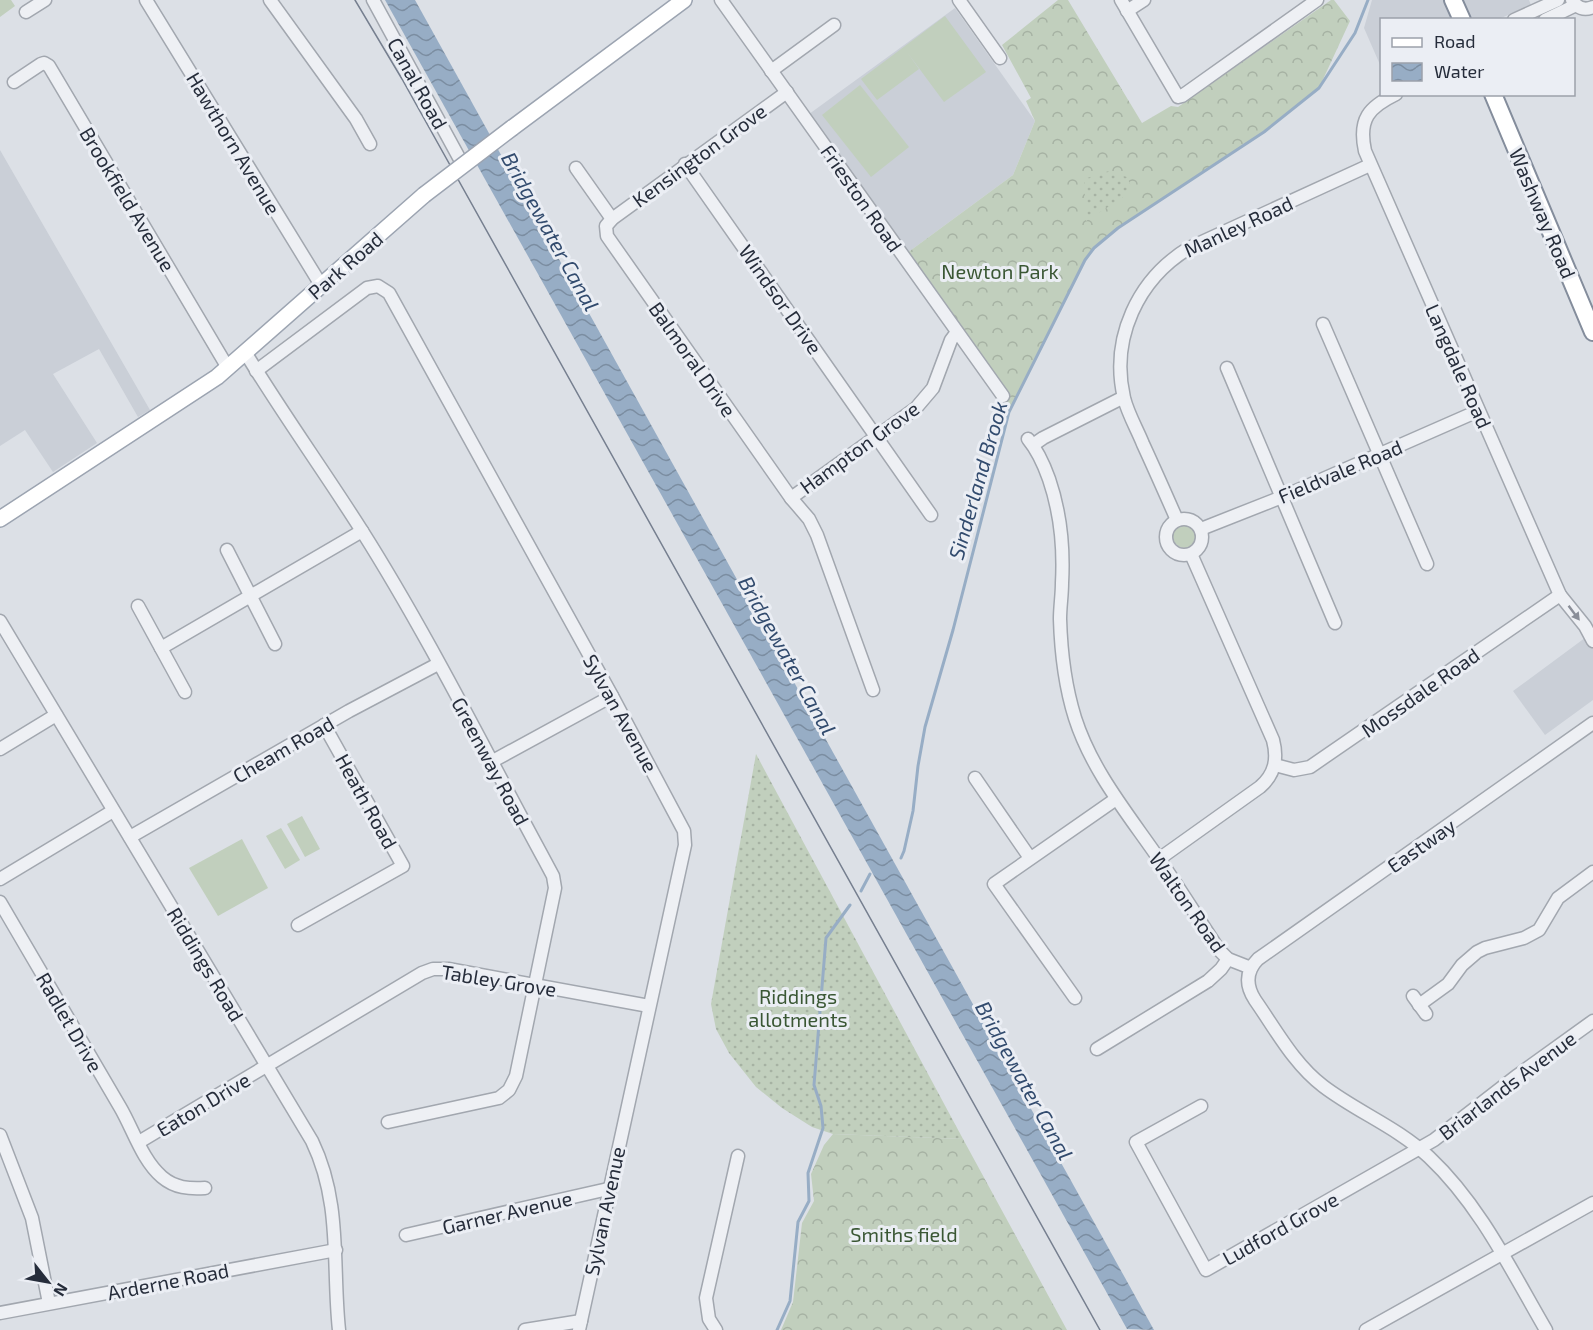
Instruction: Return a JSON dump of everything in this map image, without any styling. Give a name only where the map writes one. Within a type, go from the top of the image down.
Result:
[{"type":"highway","points":[[1453,0],[1461,18]]},
{"type":"highway","name":"Washway Road","points":[[1494,96],[1593,332]]},
{"type":"main road","name":"Park Road","points":[[0,519],[112,447],[228,368],[424,195],[684,0]]},
{"type":"street","points":[[26,12],[45,0]]},
{"type":"street","name":"Hawthorn Avenue","points":[[146,0],[321,285]]},
{"type":"street","points":[[270,0],[356,119],[370,144]]},
{"type":"street","name":"Canal Road","points":[[372,0],[463,165]]},
{"type":"street","name":"Frieston Road","points":[[721,0],[1003,396]]},
{"type":"street","points":[[959,0],[1000,58]]},
{"type":"street","points":[[1120,0],[1178,97],[1317,0]]},
{"type":"street","points":[[1127,12],[1144,0]]},
{"type":"street","points":[[1519,18],[1558,0]]},
{"type":"street","points":[[1548,18],[1574,3],[1583,9],[1592,9]]},
{"type":"street","points":[[771,70],[834,25]]},
{"type":"street","name":"Brookfield Avenue","points":[[14,82],[41,64],[49,66],[228,368]]},
{"type":"street","name":"Kensington Grove","points":[[612,219],[787,92]]},
{"type":"street","name":"Langdale Road","points":[[1392,96],[1376,105],[1362,129],[1362,140],[1370,165],[1560,595],[1585,626],[1590,637]]},
{"type":"street","name":"Windsor Drive","points":[[685,164],[932,515]]},
{"type":"street","name":"Manley Road","points":[[1178,520],[1124,399],[1121,365],[1126,328],[1138,299],[1161,268],[1189,248],[1370,165]]},
{"type":"street","points":[[576,168],[612,219]]},
{"type":"street","name":"Balmoral Drive","points":[[612,219],[606,226],[607,236],[791,498]]},
{"type":"street","name":"Sylvan Avenue","points":[[256,371],[367,288],[375,286],[388,291],[681,823],[685,838],[580,1325]]},
{"type":"street","points":[[1323,324],[1427,564]]},
{"type":"street","name":"Hampton Grove","points":[[791,498],[916,408],[933,388],[951,340],[957,332]]},
{"type":"street","name":"Greenway Road","points":[[245,352],[362,531],[438,664],[555,882],[516,1076],[509,1090],[505,1095],[388,1122]]},
{"type":"street","points":[[1227,368],[1335,623]]},
{"type":"street","name":"Walton Road","points":[[1124,399],[1031,442],[1046,469],[1056,497],[1061,523],[1063,551],[1060,617],[1066,684],[1075,720],[1087,748],[1116,799],[1220,950],[1228,959],[1251,968]]},
{"type":"street","name":"Fieldvale Road","points":[[1201,529],[1282,497],[1478,411]]},
{"type":"street","points":[[791,498],[809,519],[817,535],[873,690]]},
{"type":"street","points":[[1188,519],[1201,529],[1200,546],[1191,554],[1179,554],[1169,547],[1168,529],[1178,520],[1188,519]]},
{"type":"street","points":[[161,648],[362,531]]},
{"type":"street","points":[[227,550],[274,645]]},
{"type":"street","points":[[1159,859],[1260,787],[1268,780],[1275,765],[1273,740],[1191,554]]},
{"type":"street","name":"Mossdale Road","points":[[1275,765],[1294,770],[1310,767],[1560,595]]},
{"type":"street","points":[[138,606],[184,693]]},
{"type":"street","name":"Riddings Road","points":[[0,621],[267,1065],[317,1153],[330,1197],[336,1250],[339,1330]]},
{"type":"street","name":"Cheam Road","points":[[130,837],[324,725],[438,664]]},
{"type":"street","points":[[491,762],[612,696]]},
{"type":"street","points":[[0,749],[56,715]]},
{"type":"street","name":"Eastway","points":[[1251,968],[1258,959],[1593,723]]},
{"type":"street","name":"Heath Road","points":[[298,925],[403,866],[324,725]]},
{"type":"street","points":[[975,778],[1030,858]]},
{"type":"street","points":[[1075,998],[994,884],[1116,799]]},
{"type":"street","points":[[0,879],[113,811]]},
{"type":"street","points":[[1419,1005],[1448,984],[1462,965],[1477,952],[1524,938],[1539,930],[1558,898],[1593,872]]},
{"type":"street","name":"Radlet Drive","points":[[0,902],[152,1165],[167,1180],[187,1189],[205,1188]]},
{"type":"street","points":[[1097,1049],[1208,981],[1228,959]]},
{"type":"street","points":[[1251,968],[1247,980],[1249,991],[1307,1072],[1342,1099],[1397,1131],[1419,1148],[1462,1191],[1546,1330]]},
{"type":"street","name":"Tabley Grove","points":[[267,1065],[427,970],[448,969],[649,1006]]},
{"type":"street","name":"Briarlands Avenue","points":[[1419,1148],[1434,1140],[1593,1021]]},
{"type":"street","name":"Eaton Drive","points":[[139,1142],[267,1065]]},
{"type":"street","name":"Ludford Grove","points":[[1201,1106],[1136,1142],[1206,1270],[1419,1148]]},
{"type":"street","points":[[0,1135],[32,1218],[49,1304]]},
{"type":"street","points":[[716,1330],[709,1319],[706,1298],[738,1156]]},
{"type":"street","name":"Garner Avenue","points":[[406,1235],[608,1190]]},
{"type":"street","points":[[1366,1330],[1593,1203]]},
{"type":"street","name":"Arderne Road","points":[[0,1313],[336,1250]]},
{"type":"street","points":[[525,1330],[580,1325]]},
{"type":"shaded area","points":[[1372,0],[1529,0],[1531,5],[1501,18],[1380,18],[1380,65],[1364,28]]},
{"type":"shaded area","points":[[955,8],[1035,121],[1013,175],[903,256],[805,117]]},
{"type":"shaded area","points":[[0,150],[150,410],[138,417],[99,349],[53,374],[97,443],[53,472],[25,430],[0,446]]},
{"type":"shaded area","points":[[1593,632],[1593,700],[1545,735],[1513,691]]},
{"type":"green space","points":[[0,0],[11,0],[15,6],[0,17]]},
{"type":"green space","name":"Newton Park","points":[[1058,0],[1068,0],[1142,123],[1171,106],[1178,107],[1331,0],[1334,0],[1350,21],[1319,88],[1264,132],[1118,228],[1094,248],[1085,260],[1009,412],[903,256],[1013,175],[1035,121],[1026,101],[1031,98],[1002,45]]},
{"type":"green space","points":[[945,16],[986,72],[944,102],[907,52],[919,69],[877,100],[861,79]]},
{"type":"green space","points":[[860,85],[909,147],[871,177],[822,115]]},
{"type":"green space","points":[[1109,171],[1127,177],[1133,191],[1086,221],[1084,179]]},
{"type":"green space","points":[[1185,524],[1190,525],[1196,531],[1196,541],[1190,547],[1185,548],[1180,547],[1174,541],[1173,536],[1174,531],[1180,525]]},
{"type":"green space","name":"Riddings allotments","points":[[756,754],[963,1139],[833,1134],[812,1127],[782,1108],[756,1087],[729,1053],[716,1029],[711,1004]]},
{"type":"green space","points":[[302,816],[320,849],[305,857],[287,824]]},
{"type":"green space","points":[[281,828],[300,860],[285,869],[266,836]]},
{"type":"green space","points":[[242,839],[268,888],[218,916],[189,868]]},
{"type":"green space","name":"Smiths field","points":[[833,1134],[963,1139],[1067,1330],[781,1330],[793,1302],[802,1223],[814,1201],[811,1174],[824,1145]]},
{"type":"water","points":[[385,0],[415,0],[1154,1330],[1127,1329]]},
{"type":"waterway","name":"Sinderland Brook","points":[[901,858],[913,811],[925,727],[953,630],[1009,412],[1085,260],[1094,248],[1118,228],[1264,132],[1319,88],[1355,33],[1368,0]]},
{"type":"waterway","points":[[861,891],[870,874]]},
{"type":"waterway","points":[[777,1330],[790,1301],[798,1222],[809,1201],[808,1173],[823,1128],[821,1106],[814,1085],[826,938],[850,905]]},
{"type":"tram line","points":[[355,0],[402,79],[1100,1330]]},
{"type":"water label","name":"Bridgewater Canal","points":[[551,231]]},
{"type":"water label","name":"Bridgewater Canal","points":[[788,655]]},
{"type":"water label","name":"Bridgewater Canal","points":[[1025,1080]]}]
